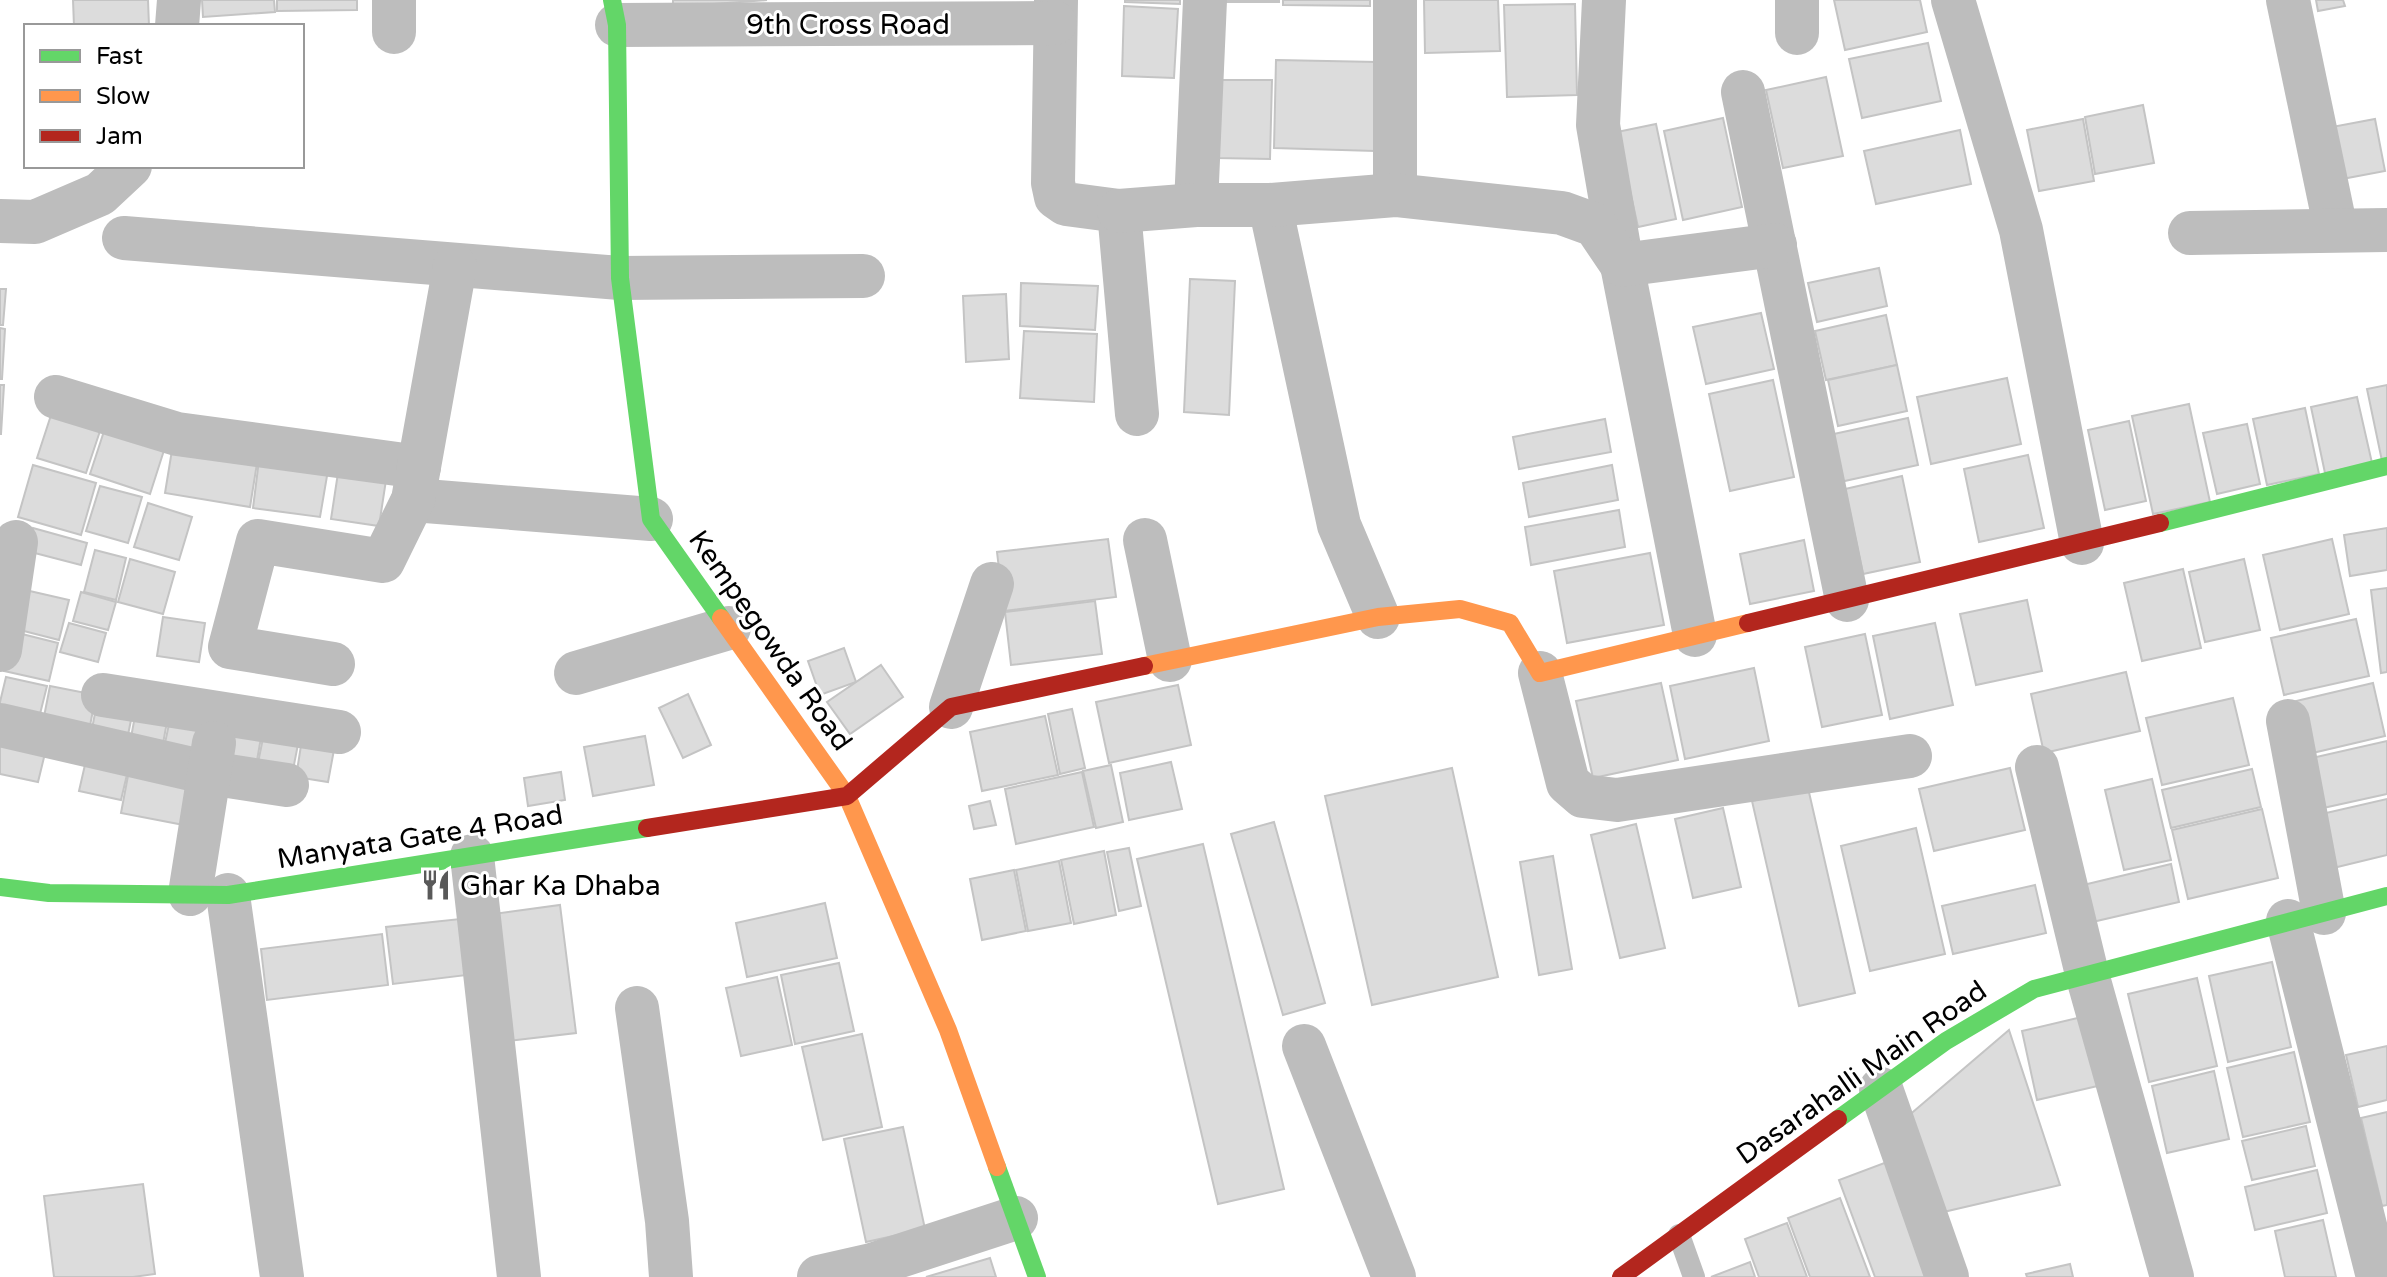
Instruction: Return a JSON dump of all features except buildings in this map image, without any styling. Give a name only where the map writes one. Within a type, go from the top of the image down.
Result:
[{"type":"street","points":[[177,24],[179,0]]},
{"type":"street","points":[[1196,205],[1205,0]]},
{"type":"street","points":[[1395,0],[1395,195]]},
{"type":"street","points":[[1604,0],[1598,125],[1622,265],[1695,635]]},
{"type":"street","points":[[1953,0],[2021,230],[2082,543]]},
{"type":"street","points":[[2288,0],[2336,230]]},
{"type":"street","points":[[1056,12],[1053,183],[1056,197],[1066,204],[1119,211],[1196,205],[1270,205],[1395,195],[1562,213],[1595,225],[1622,265]]},
{"type":"street","name":"9th Cross Road","points":[[615,13],[1056,12]]},
{"type":"street","name":"Kempegowda Road","points":[[615,13],[620,278],[651,519],[847,796],[948,1030],[1037,1277]]},
{"type":"street","points":[[1743,92],[1847,600]]},
{"type":"street","points":[[0,221],[35,222],[100,194],[128,168]]},
{"type":"street","points":[[1270,205],[1339,525],[1378,617]]},
{"type":"street","points":[[1119,211],[1137,414]]},
{"type":"street","points":[[2190,233],[2387,230]]},
{"type":"street","points":[[124,238],[620,278],[863,276]]},
{"type":"street","points":[[1622,265],[1775,245]]},
{"type":"street","points":[[333,664],[230,647],[258,541],[383,561],[416,483],[455,266]]},
{"type":"street","points":[[56,397],[177,434],[416,483],[651,519]]},
{"type":"street","points":[[1540,673],[2387,466]]},
{"type":"street","points":[[1145,540],[1170,660]]},
{"type":"street","points":[[0,650],[16,542]]},
{"type":"street","points":[[951,707],[992,584]]},
{"type":"street","points":[[847,796],[951,707],[1378,617],[1460,609],[1510,623],[1540,673],[1568,783],[1583,796],[1617,800],[1910,756]]},
{"type":"street","points":[[576,673],[729,628]]},
{"type":"street","points":[[103,695],[339,732]]},
{"type":"street","points":[[219,713],[209,773],[209,895],[282,1277]]},
{"type":"street","points":[[2288,721],[2306,917],[2378,1277]]},
{"type":"street","points":[[0,725],[209,773],[287,785]]},
{"type":"street","points":[[2037,767],[2087,974],[2172,1277]]},
{"type":"street","name":"Manyata Gate 4 Road","points":[[0,887],[49,893],[209,895],[847,796]]},
{"type":"street","points":[[472,856],[519,1277]]},
{"type":"street","name":"Dasarahalli Main Road","points":[[1621,1277],[1946,1041],[2034,989],[2387,896]]},
{"type":"street","points":[[637,1008],[667,1221],[671,1277]]},
{"type":"street","points":[[1304,1046],[1394,1277]]},
{"type":"street","points":[[1881,1089],[1947,1277]]},
{"type":"street","points":[[819,1277],[872,1265],[1016,1218]]},
{"type":"lane","points":[[1679,1235],[1694,1277]]},
{"type":"traffic: fast","points":[[612,0],[617,25],[620,278],[651,519],[721,618]]},
{"type":"traffic: fast","points":[[2160,523],[2387,466]]},
{"type":"traffic: fast","points":[[0,887],[49,893],[228,895],[647,828]]},
{"type":"traffic: fast","points":[[1838,1119],[1946,1041],[2034,989],[2387,896]]},
{"type":"traffic: fast","points":[[997,1167],[1037,1277]]},
{"type":"traffic: slow","points":[[1144,666],[1378,617],[1460,609],[1510,623],[1540,673],[1748,623]]},
{"type":"traffic: slow","points":[[721,618],[847,796],[948,1030],[997,1167]]},
{"type":"traffic: jam","points":[[1748,623],[2160,523]]},
{"type":"traffic: jam","points":[[647,828],[847,796],[951,707],[1144,666]]},
{"type":"traffic: jam","points":[[1621,1277],[1838,1119]]},
{"type":"place","name":"Ghar Ka Dhaba","points":[[436,885]]}]
